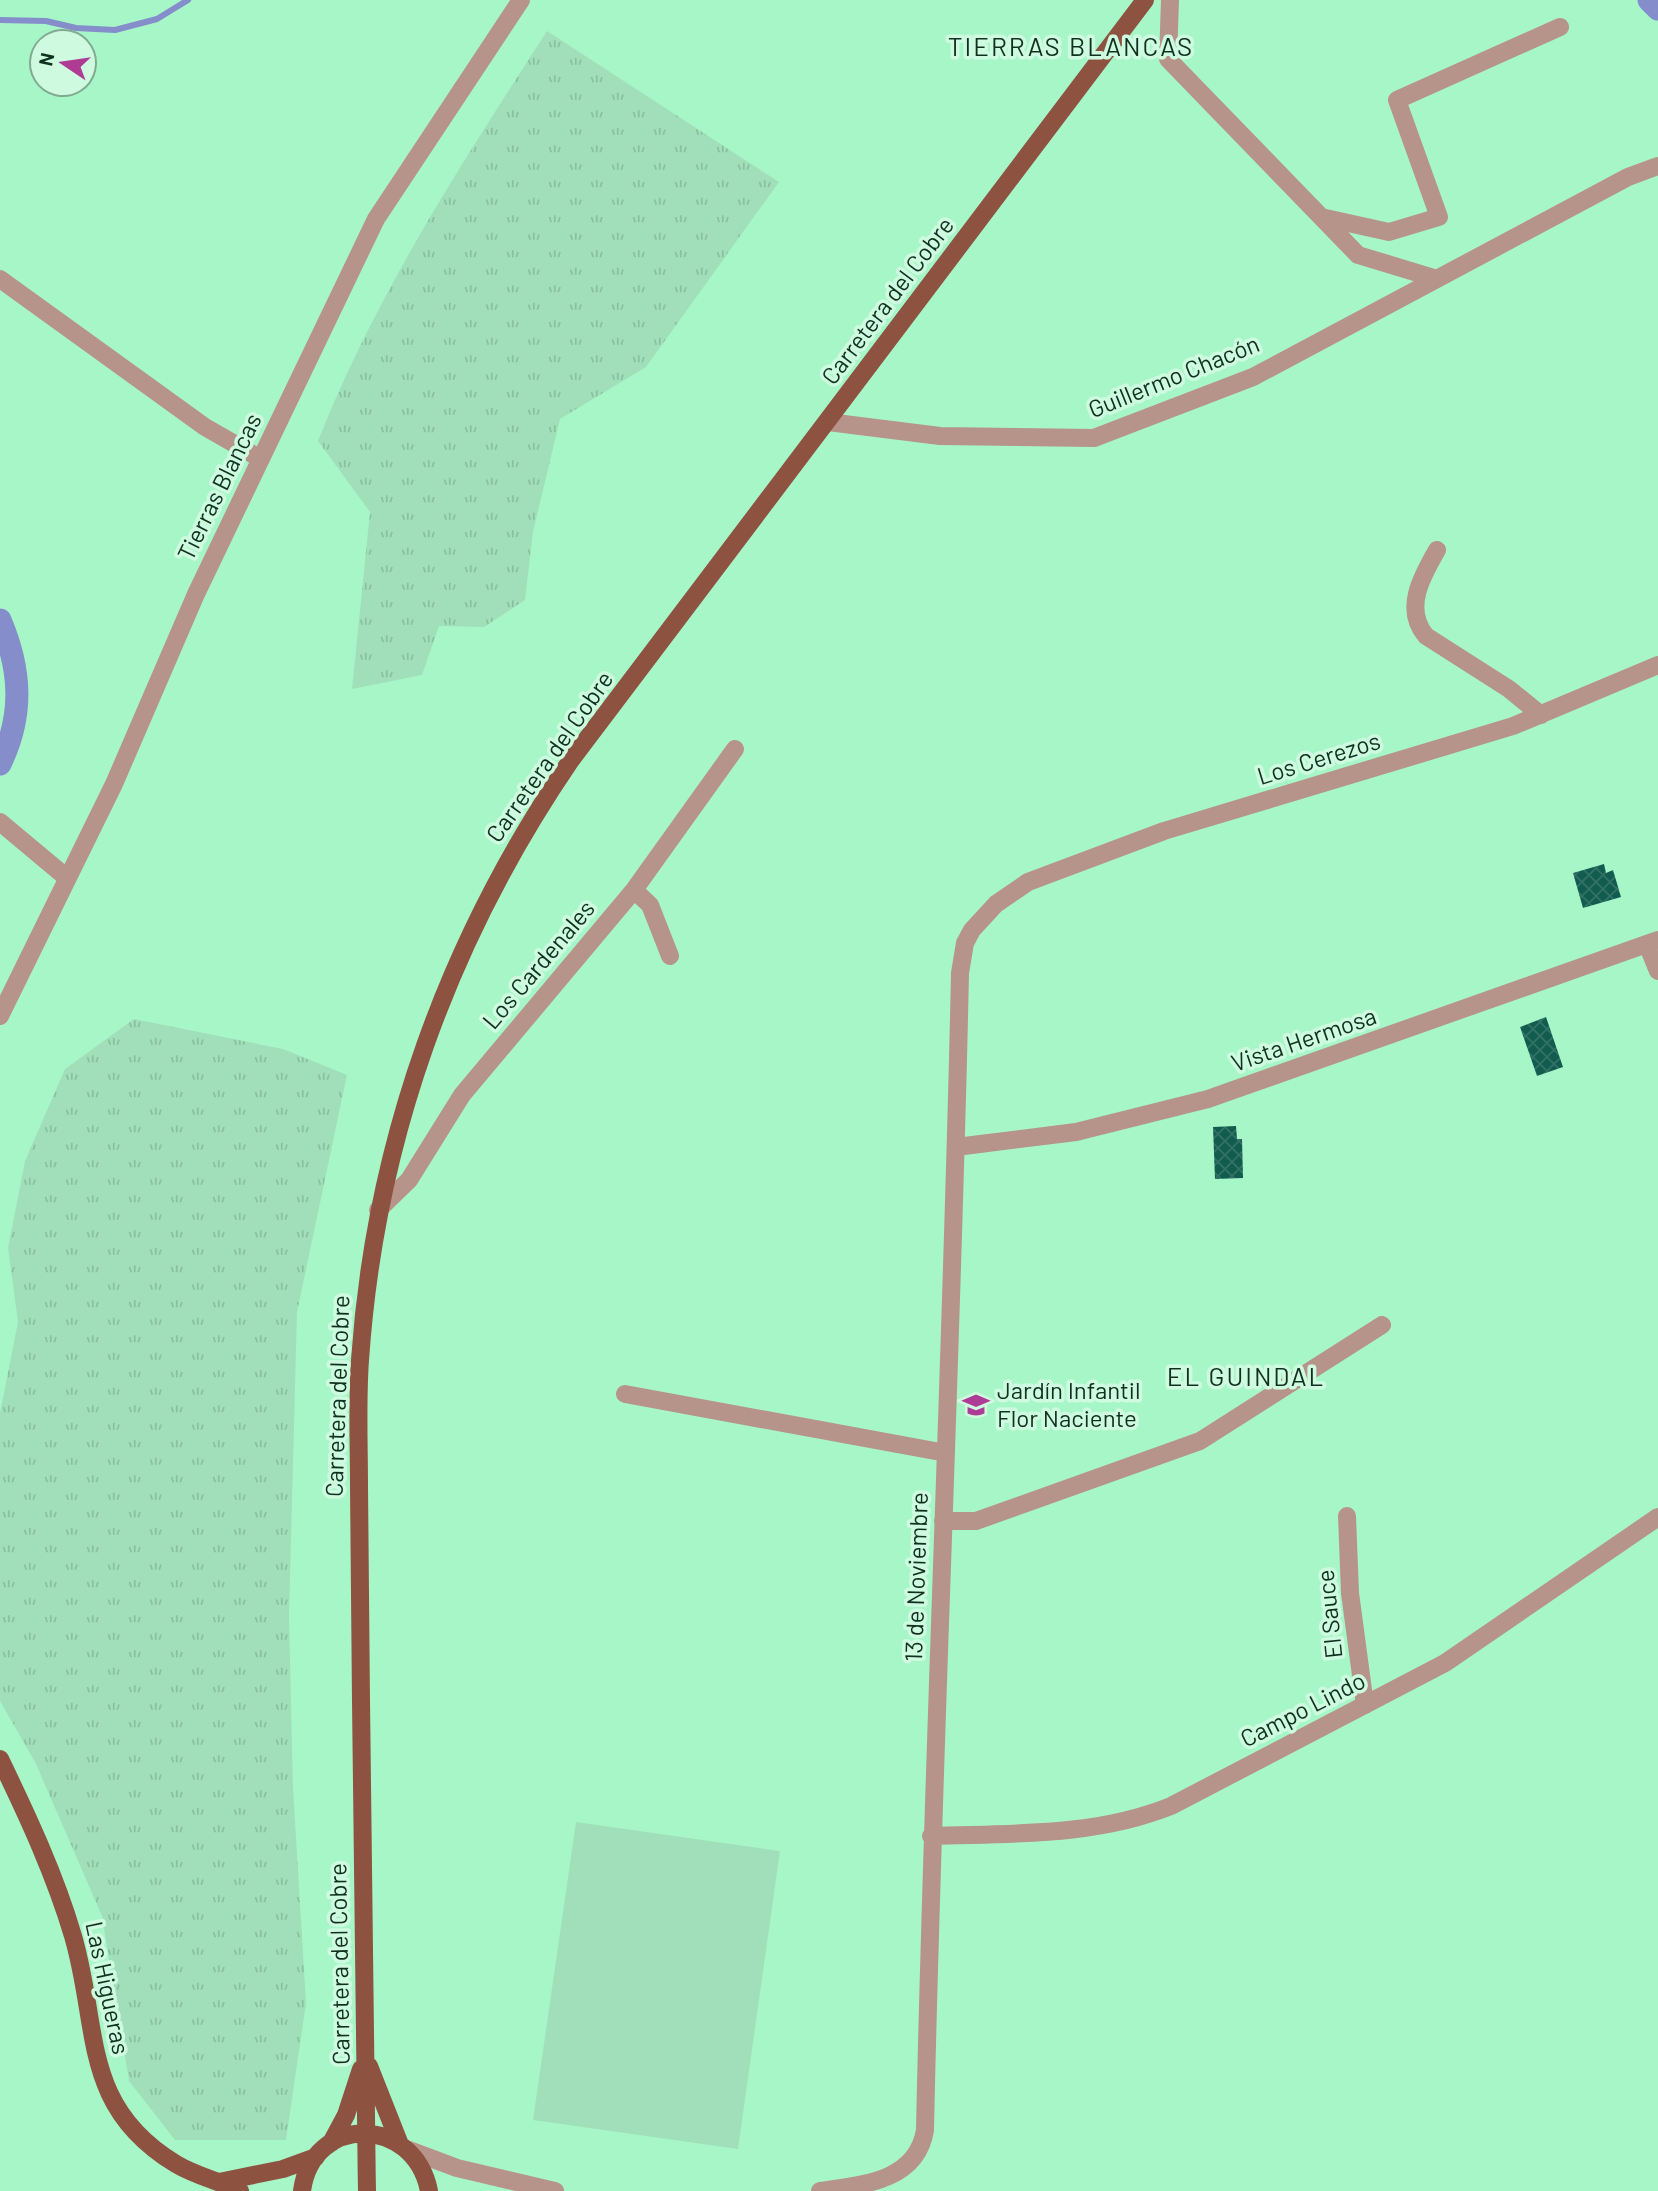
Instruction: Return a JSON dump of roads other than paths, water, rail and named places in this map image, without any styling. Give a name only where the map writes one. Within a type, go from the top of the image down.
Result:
[{"type":"main road","name":"Carretera del Cobre","points":[[368,2191],[358,1404],[366,1287],[378,1210],[407,1096],[432,1022],[471,931],[511,853],[572,760],[1145,0]]},
{"type":"main road","name":"Las Higueras","points":[[0,1759],[32,1825],[66,1913],[81,1969],[93,2052],[107,2092],[131,2126],[161,2155],[179,2166],[219,2182]]},
{"type":"main road","points":[[302,2191],[307,2171],[316,2157],[331,2143],[346,2115],[366,2056]]},
{"type":"main road","points":[[366,2056],[404,2146],[426,2176],[429,2191]]},
{"type":"main road","points":[[331,2143],[347,2136],[366,2133],[404,2146]]},
{"type":"main road","points":[[219,2182],[282,2169],[316,2157]]},
{"type":"main road","points":[[219,2182],[240,2191]]},
{"type":"street","name":"Tierras Blancas","points":[[0,1016],[114,784],[196,594],[376,219],[521,0]]},
{"type":"street","points":[[1170,0],[1168,59],[1358,256],[1434,278]]},
{"type":"street","points":[[1321,217],[1389,232],[1438,217],[1397,100],[1560,27]]},
{"type":"street","name":"Guillermo Chacón","points":[[828,422],[940,436],[1094,438],[1253,377],[1434,278],[1628,177],[1658,166]]},
{"type":"street","points":[[0,279],[205,427],[261,459]]},
{"type":"street","points":[[1437,550],[1419,585],[1415,604],[1418,626],[1426,636],[1508,689],[1541,715]]},
{"type":"street","name":"Los Cerezos","points":[[996,904],[1028,883],[1092,856],[1541,715],[1658,665]]},
{"type":"street","name":"Los Cardenales","points":[[378,1210],[409,1180],[462,1095],[634,890],[735,749]]},
{"type":"street","points":[[0,822],[67,878]]},
{"type":"street","points":[[634,890],[650,905],[670,956]]},
{"type":"street","name":"13 de Noviembre","points":[[820,2191],[896,2174],[912,2162],[923,2141],[962,955],[972,930],[996,904]]},
{"type":"street","points":[[1653,942],[1658,971]]},
{"type":"street","name":"Vista Hermosa","points":[[956,1147],[1076,1132],[1208,1099],[1653,942]]},
{"type":"street","points":[[943,1521],[976,1521],[1200,1441],[1382,1325]]},
{"type":"street","points":[[625,1394],[946,1453]]},
{"type":"street","name":"El Sauce","points":[[1348,1516],[1350,1593],[1365,1706]]},
{"type":"street","name":"Campo Lindo","points":[[931,1836],[1081,1830],[1124,1823],[1171,1806],[1445,1662],[1658,1517]]},
{"type":"street","points":[[404,2146],[435,2162],[555,2191]]},
{"type":"waterway","points":[[0,20],[46,21],[76,28],[115,30],[157,19],[188,0]]},
{"type":"waterway","points":[[1649,0],[1658,9]]},
{"type":"waterway","points":[[0,620],[12,656],[17,692],[13,728],[0,764]]},
{"type":"place","name":"Jardín Infantil Flor Naciente","points":[[976,1405]]},
{"type":"district","name":"TIERRAS BLANCAS","points":[[1071,47]]},
{"type":"district","name":"EL GUINDAL","points":[[1246,1377]]}]
